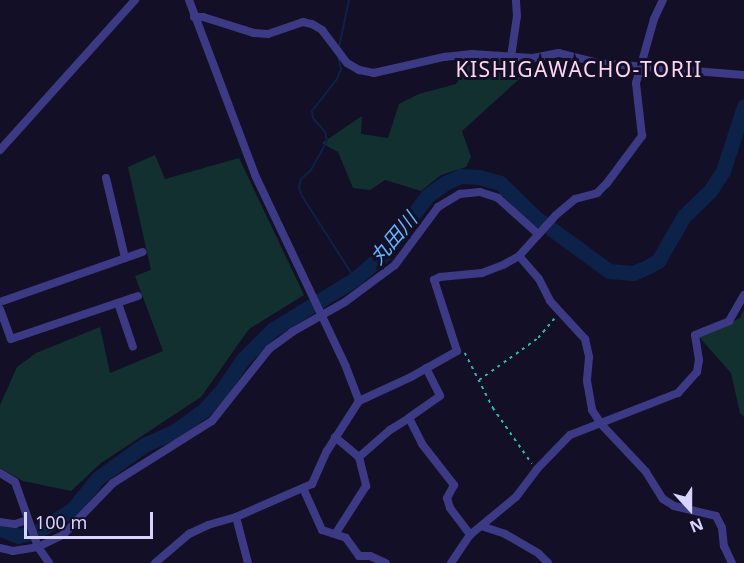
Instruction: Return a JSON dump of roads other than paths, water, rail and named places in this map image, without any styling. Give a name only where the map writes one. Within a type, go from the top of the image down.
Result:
[{"type":"street","points":[[0,150],[135,0]]},
{"type":"street","points":[[189,0],[255,175],[346,367],[359,401]]},
{"type":"street","points":[[512,57],[517,16],[516,0]]},
{"type":"street","points":[[155,563],[189,534],[208,525],[236,517],[312,484],[327,451],[359,401],[457,351],[434,280],[440,277],[491,270],[519,256],[556,215],[575,199],[597,193],[642,136],[636,83],[654,19],[663,0]]},
{"type":"street","points":[[194,17],[203,16],[254,33],[268,34],[303,22],[312,24],[322,30],[347,63],[359,70],[374,73],[444,57],[472,54],[533,58],[559,53],[598,63],[744,75]]},
{"type":"street","points":[[106,178],[125,258]]},
{"type":"street","points":[[0,548],[12,550],[38,547],[63,535],[113,483],[212,421],[269,349],[292,332],[321,317],[395,265],[438,207],[460,194],[480,192],[498,198],[538,234]]},
{"type":"street","points":[[0,302],[143,252]]},
{"type":"street","points":[[519,256],[560,312],[585,339],[589,357],[587,381],[592,410],[601,424],[646,472],[663,499],[674,506],[716,516],[722,528],[724,546],[732,563]]},
{"type":"street","points":[[451,563],[470,535],[516,498],[537,469],[570,435],[678,393],[697,372],[699,360],[695,335],[729,321],[744,295]]},
{"type":"street","points":[[0,309],[11,339],[138,296]]},
{"type":"street","points":[[118,303],[132,347]]},
{"type":"street","points":[[359,457],[390,430],[440,396],[426,368]]},
{"type":"street","points":[[409,418],[422,444],[454,485],[447,498],[450,508],[470,535]]},
{"type":"street","points":[[335,437],[359,457],[366,486],[336,533]]},
{"type":"street","points":[[0,473],[15,482],[38,547],[49,563]]},
{"type":"street","points":[[303,488],[322,530],[346,538],[359,555],[370,556],[386,563]]},
{"type":"street","points":[[236,517],[248,563]]},
{"type":"street","points":[[0,522],[15,524],[27,520]]},
{"type":"street","points":[[482,526],[505,534],[539,554],[548,563]]},
{"type":"waterway","points":[[339,47],[349,0]]},
{"type":"waterway","points":[[338,56],[341,69],[337,79],[312,111],[313,118],[325,132],[327,141],[311,170],[301,179],[299,187],[302,196],[355,279]]},
{"type":"waterway","name":"丸田川","points":[[0,529],[18,536],[38,531],[72,510],[98,478],[144,445],[175,431],[204,410],[222,390],[243,359],[272,330],[355,279],[384,254],[427,196],[445,183],[461,176],[479,177],[500,183],[535,217],[609,271],[633,273],[658,261],[684,216],[710,191],[723,171],[744,106]]},
{"type":"district","name":"KISHIGAWACHO-TORII","points":[[579,69]]}]
